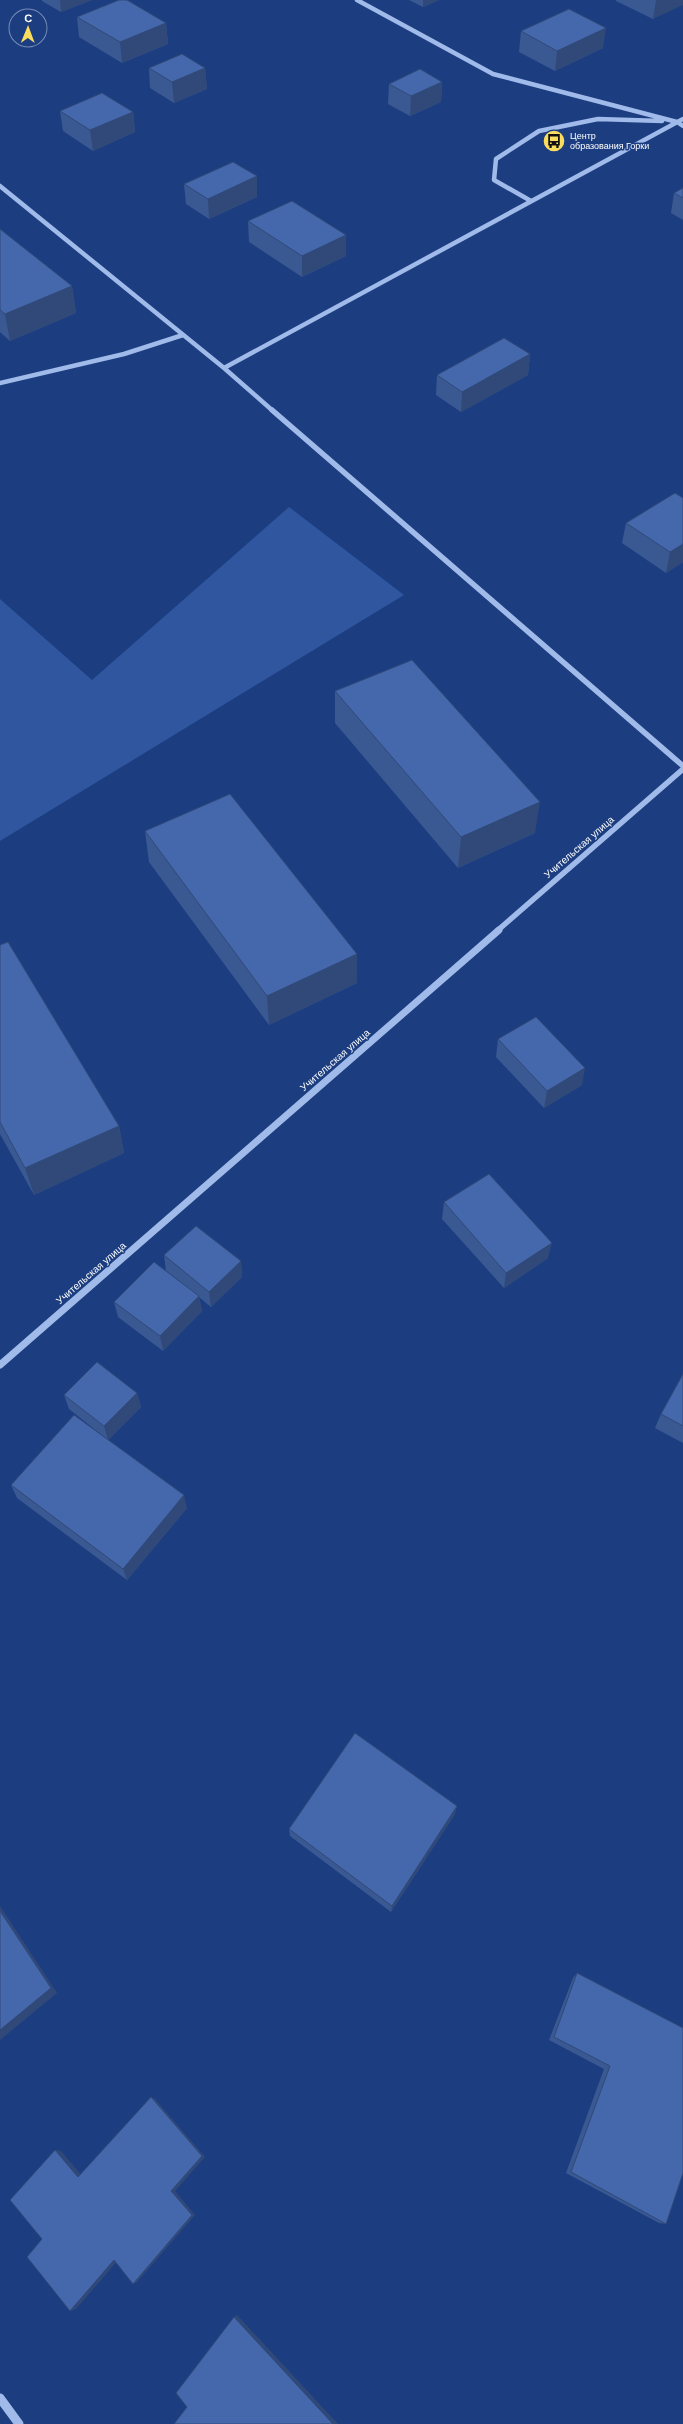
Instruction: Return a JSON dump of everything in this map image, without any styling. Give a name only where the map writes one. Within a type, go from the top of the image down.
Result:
[{"type":"street","points":[[357,0],[492,74],[677,122],[683,126]]},
{"type":"street","points":[[531,201],[494,180],[496,159],[539,131],[598,118],[677,122]]},
{"type":"street","points":[[224,368],[683,119]]},
{"type":"street","points":[[0,186],[224,368],[683,768]]},
{"type":"street","points":[[0,383],[124,354],[183,335]]},
{"type":"street","name":"Учительская улица","points":[[0,1365],[683,768]]},
{"type":"street","points":[[0,2398],[20,2424]]},
{"type":"shaded area","points":[[289,507],[404,595],[0,841],[0,599],[92,680]]},
{"type":"building","points":[[119,0],[127,0],[166,23],[120,42],[77,17]]},
{"type":"building","points":[[569,9],[606,28],[557,51],[521,31]]},
{"type":"building","points":[[182,54],[205,68],[172,82],[149,68]]},
{"type":"building","points":[[420,69],[442,82],[411,96],[389,84]]},
{"type":"building","points":[[102,93],[133,112],[90,130],[60,111]]},
{"type":"building","points":[[233,162],[257,176],[208,199],[184,184]]},
{"type":"building","points":[[683,188],[683,198],[674,193]]},
{"type":"building","points":[[292,201],[346,235],[302,256],[248,221]]},
{"type":"building","points":[[0,229],[72,286],[5,314],[0,310]]},
{"type":"building","points":[[504,338],[530,354],[462,392],[437,375]]},
{"type":"building","points":[[675,493],[683,498],[683,544],[670,552],[626,523]]},
{"type":"building","points":[[412,660],[540,802],[461,837],[335,691]]},
{"type":"building","points":[[230,794],[357,954],[267,996],[145,831]]},
{"type":"building","points":[[8,942],[119,1126],[25,1168],[0,1122],[0,945]]},
{"type":"building","points":[[536,1017],[585,1068],[547,1091],[498,1039]]},
{"type":"building","points":[[489,1174],[552,1243],[506,1273],[444,1202]]},
{"type":"building","points":[[196,1226],[241,1261],[209,1292],[164,1255]]},
{"type":"building","points":[[154,1262],[199,1296],[160,1336],[114,1302]]},
{"type":"building","points":[[97,1362],[137,1393],[104,1426],[64,1395]]},
{"type":"building","points":[[683,1374],[683,1426],[661,1414]]},
{"type":"building","points":[[74,1415],[184,1495],[123,1569],[11,1485]]},
{"type":"building","points":[[355,1733],[457,1806],[392,1906],[289,1829]]},
{"type":"building","points":[[0,1911],[51,1988],[0,2030]]},
{"type":"building","points":[[577,1973],[683,2028],[683,2173],[666,2224],[571,2172],[610,2066],[554,2037]]},
{"type":"building","points":[[151,2097],[202,2156],[171,2191],[192,2215],[133,2284],[114,2260],[70,2311],[27,2257],[42,2239],[10,2200],[55,2150],[78,2177]]},
{"type":"building","points":[[234,2317],[333,2424],[174,2424],[187,2407],[176,2393]]},
{"type":"place","name":"Центр образования Горки","points":[[554,141]]}]
